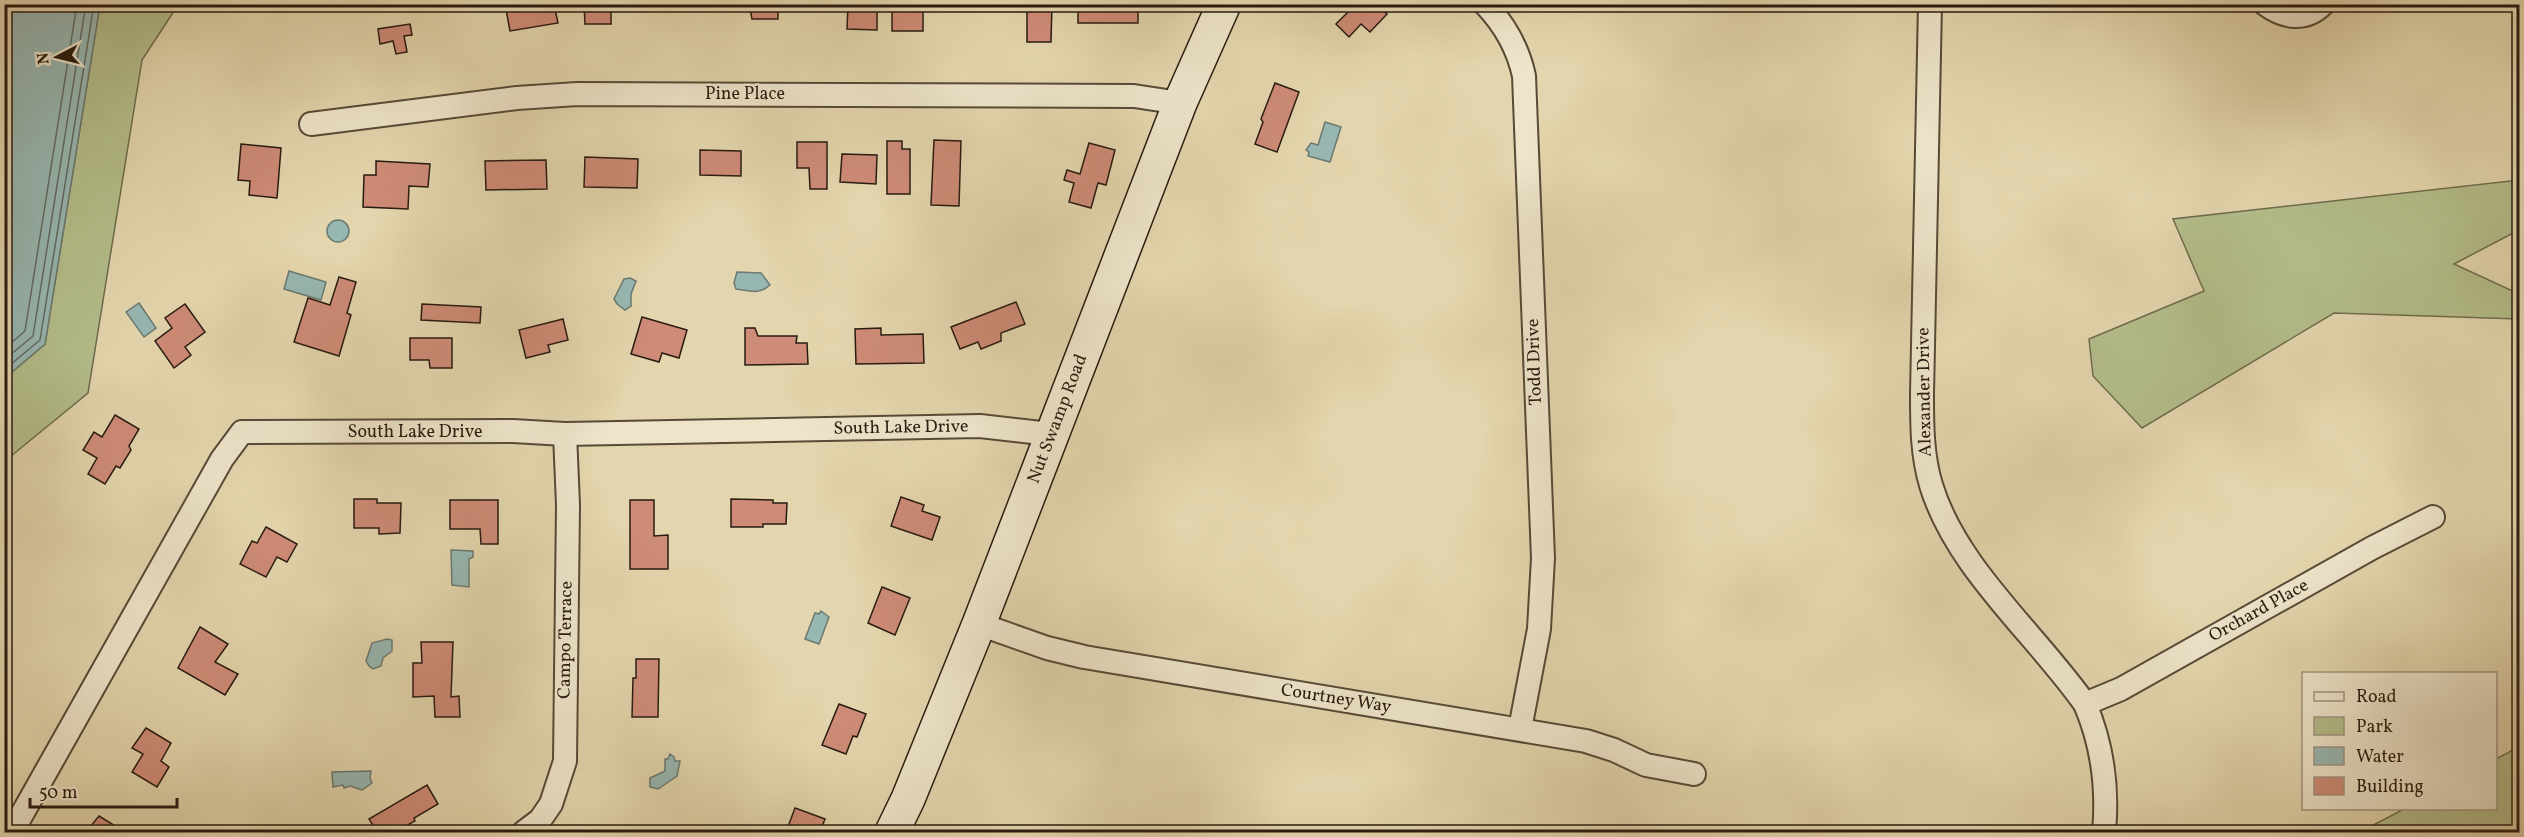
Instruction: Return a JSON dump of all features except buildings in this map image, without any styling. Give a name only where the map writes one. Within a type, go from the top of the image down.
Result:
[{"type":"main road","name":"Nut Swamp Road","points":[[892,832],[908,799],[979,624],[1050,434],[1180,103],[1224,4]]},
{"type":"street","name":"Todd Drive","points":[[1485,4],[1499,19],[1512,39],[1521,60],[1524,76],[1543,558],[1539,629],[1520,729]]},
{"type":"street","name":"Alexander Drive","points":[[1930,4],[1922,394],[1926,466],[1937,504],[1956,541],[2085,704],[2094,726],[2103,760],[2106,788],[2104,832]]},
{"type":"street","points":[[2265,4],[2286,16],[2295,17],[2316,11],[2323,4]]},
{"type":"street","name":"Pine Place","points":[[311,124],[517,98],[577,94],[1134,96],[1180,103]]},
{"type":"street","name":"South Lake Drive","points":[[12,832],[222,459],[242,432],[513,431],[565,434],[980,426],[1050,434]]},
{"type":"street","name":"Campo Terrace","points":[[524,832],[540,820],[551,804],[565,761],[568,505],[565,434]]},
{"type":"street","name":"Orchard Place","points":[[2085,704],[2121,689],[2365,552],[2433,517]]},
{"type":"street","name":"Courtney Way","points":[[979,624],[1047,648],[1084,657],[1586,741],[1614,750],[1646,765],[1694,774]]},
{"type":"green space","points":[[100,5],[178,5],[142,60],[88,393],[5,461],[5,378],[45,344]]},
{"type":"green space","points":[[2519,180],[2519,230],[2454,264],[2519,294],[2519,319],[2334,313],[2142,428],[2093,376],[2089,339],[2204,291],[2173,219]]},
{"type":"green space","points":[[2519,744],[2518,832],[2360,832],[2402,810],[2497,810],[2497,758],[2515,749]]},
{"type":"water","points":[[5,4],[100,5],[45,344],[5,378]]},
{"type":"water","points":[[1325,122],[1341,127],[1330,162],[1308,156],[1309,152],[1306,150],[1311,143],[1318,145]]},
{"type":"water","points":[[338,220],[346,223],[349,231],[346,239],[338,242],[330,239],[327,231],[330,223]]},
{"type":"water","points":[[289,271],[326,282],[321,300],[284,289]]},
{"type":"water","points":[[737,272],[761,273],[770,285],[758,291],[736,289],[734,283]]},
{"type":"water","points":[[630,278],[636,281],[631,294],[631,306],[625,310],[614,299],[624,279]]},
{"type":"water","points":[[139,303],[156,328],[144,337],[126,312]]},
{"type":"water","points":[[451,550],[473,551],[473,557],[469,559],[469,587],[452,585]]},
{"type":"water","points":[[821,611],[829,617],[819,644],[805,639],[815,613],[819,614]]},
{"type":"water","points":[[392,640],[392,651],[383,658],[381,666],[373,669],[366,661],[372,643]]},
{"type":"water","points":[[670,754],[675,761],[680,761],[677,776],[658,789],[650,787],[650,778],[665,771],[665,759],[668,759]]},
{"type":"water","points":[[371,771],[372,783],[362,790],[350,786],[344,788],[343,785],[333,787],[332,772]]}]
